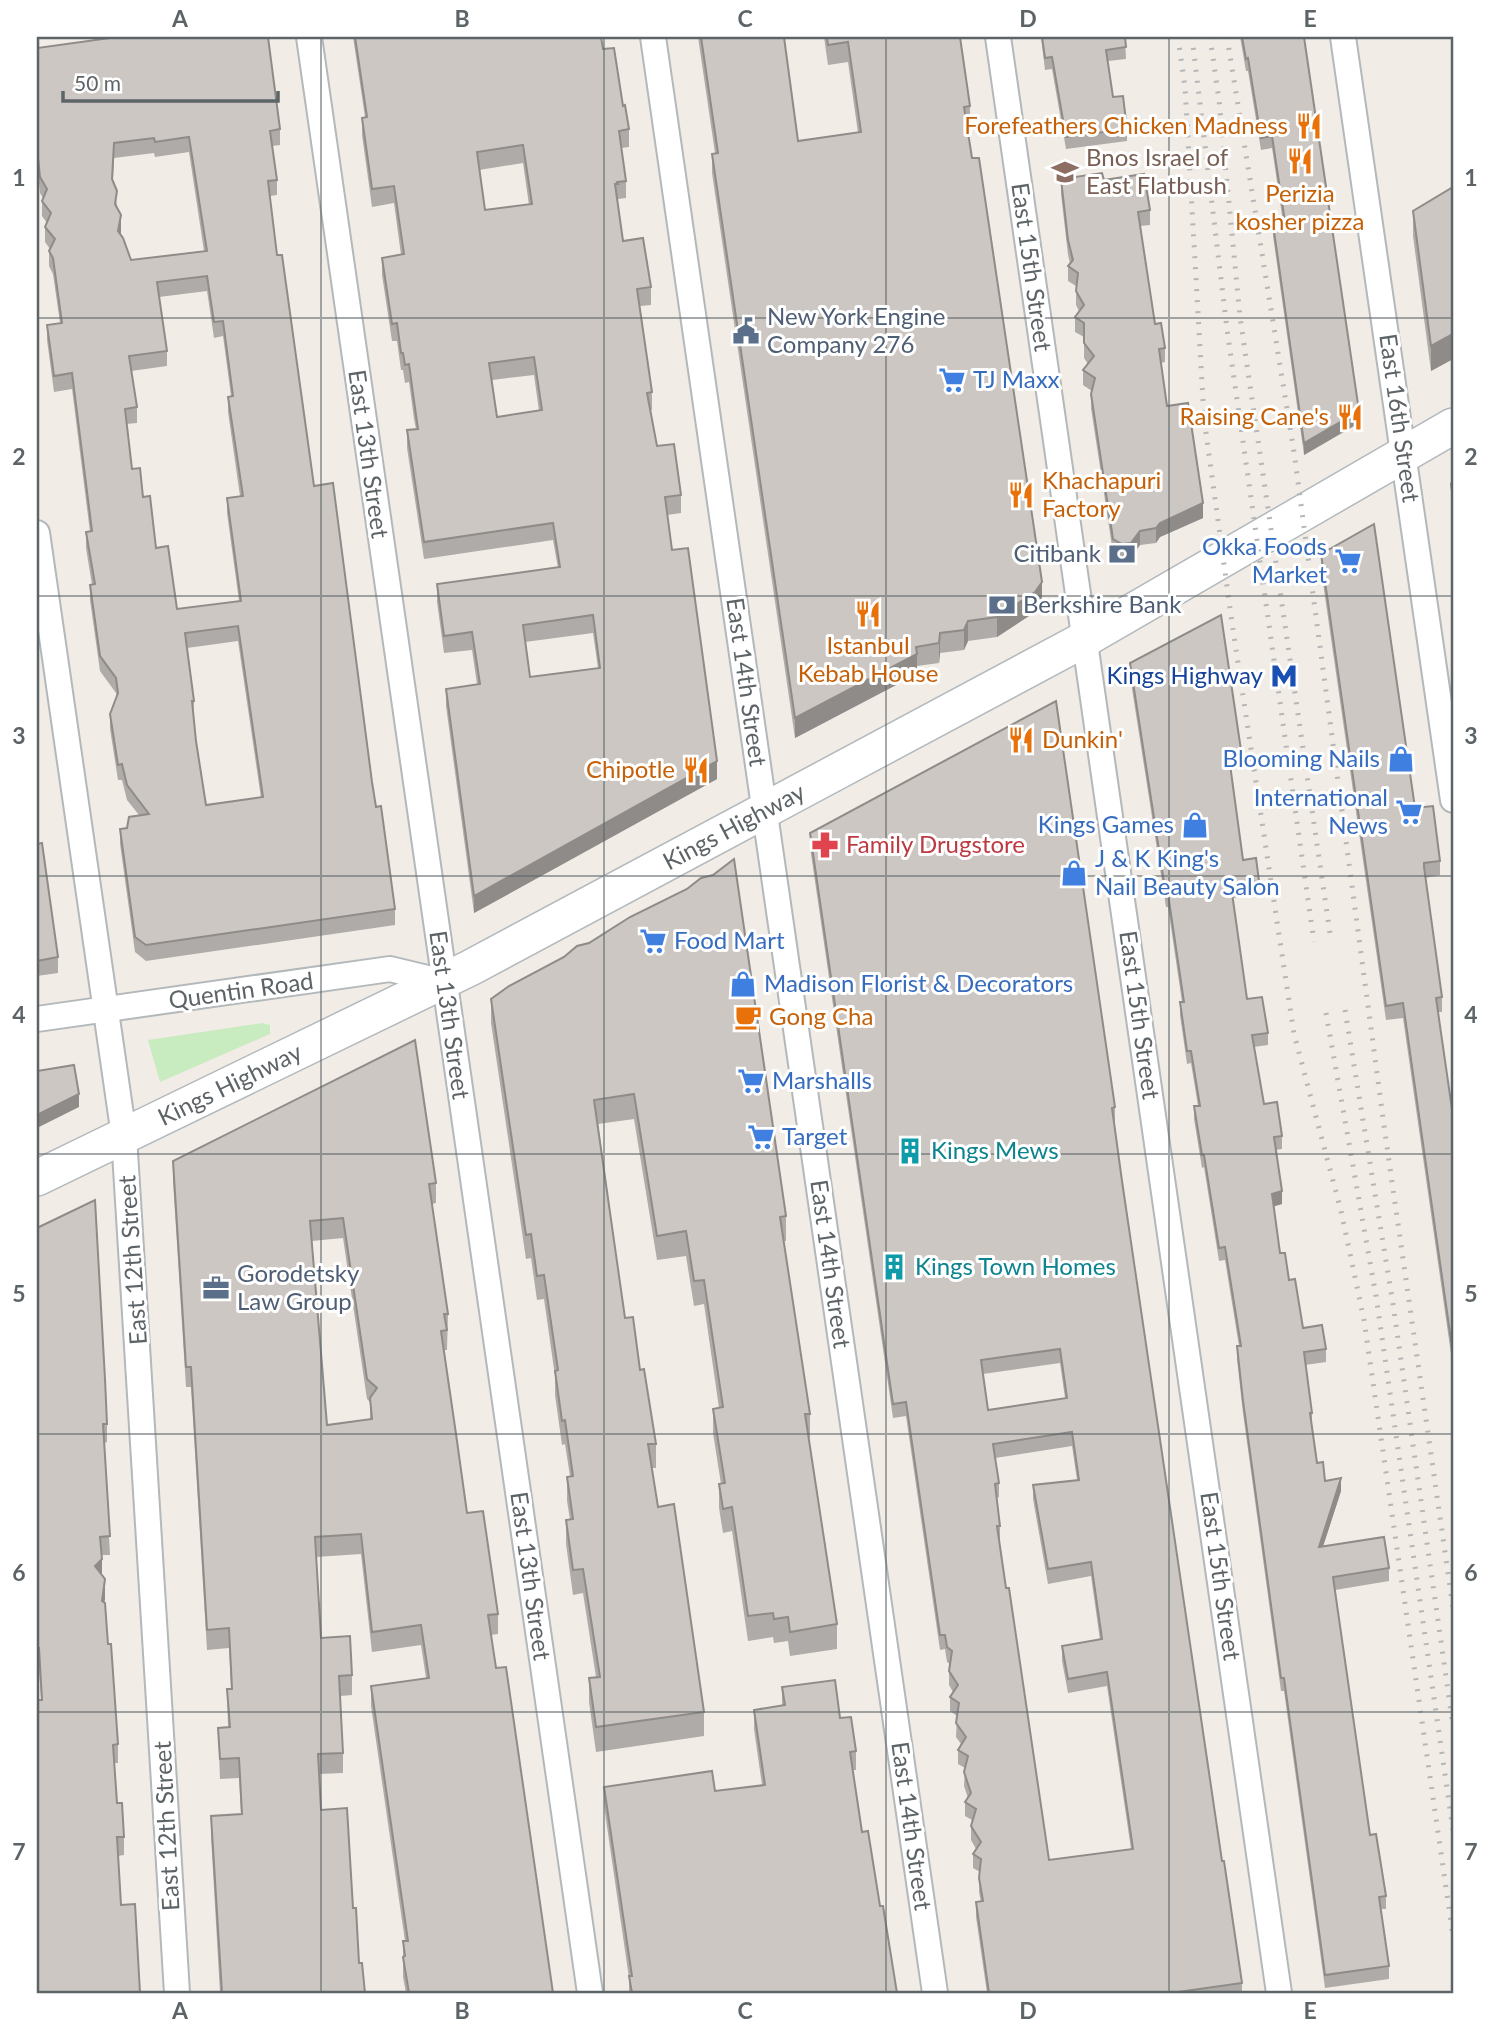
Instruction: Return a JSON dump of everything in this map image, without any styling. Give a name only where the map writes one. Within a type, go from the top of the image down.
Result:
[{"type":"street","name":"East 13th Street","points":[[309,37],[590,1993]]},
{"type":"street","name":"East 14th Street","points":[[653,37],[935,1993]]},
{"type":"street","name":"East 15th Street","points":[[998,37],[1279,1993]]},
{"type":"street","name":"East 16th Street","points":[[1343,37],[1453,800]]},
{"type":"street","name":"Kings Highway","points":[[37,1178],[444,982],[1085,639],[1453,426]]},
{"type":"street","name":"East 12th Street","points":[[37,533],[124,1136],[177,1993]]},
{"type":"street","name":"Quentin Road","points":[[37,1019],[390,969],[444,982]]},
{"type":"green space","points":[[262,1023],[270,1025],[270,1034],[160,1082],[148,1040]]},
{"type":"building","points":[[117,37],[268,37],[280,129],[270,131],[277,180],[268,181],[277,255],[282,255],[314,486],[333,483],[372,782],[376,807],[381,806],[395,909],[146,945],[135,937],[120,829],[127,828],[129,817],[149,814],[127,785],[122,764],[118,765],[110,714],[118,693],[116,678],[100,656],[90,585],[95,584],[86,532],[92,531],[72,373],[54,376],[47,325],[62,323],[53,258],[49,251],[55,239],[45,227],[51,213],[42,201],[47,189],[40,177],[37,158],[37,48]],"holes":[[[189,137],[207,251],[131,260],[118,231],[121,215],[115,204],[117,191],[112,179],[114,143],[154,138],[155,142]],[[207,276],[214,322],[223,321],[233,396],[228,397],[243,496],[227,498],[241,601],[177,609],[168,546],[156,548],[150,496],[143,497],[140,468],[132,469],[125,409],[137,407],[129,356],[167,351],[157,282]],[[238,626],[263,797],[206,805],[196,741],[185,633]]]},
{"type":"building","points":[[355,37],[601,37],[603,49],[614,48],[629,129],[619,131],[626,181],[615,184],[623,241],[643,238],[651,287],[637,289],[652,392],[647,393],[657,446],[674,444],[681,495],[665,497],[672,550],[688,548],[717,761],[474,896],[446,689],[480,684],[472,632],[444,636],[437,584],[560,567],[553,523],[424,542],[407,430],[418,429],[409,364],[405,365],[401,353],[397,323],[392,324],[382,258],[404,254],[394,186],[372,189],[362,118],[367,117]],"holes":[[[523,145],[532,204],[485,210],[477,152]],[[534,357],[542,410],[497,417],[489,363]],[[593,615],[600,668],[530,677],[523,625]]]},
{"type":"building","points":[[701,37],[784,37],[798,141],[861,132],[848,42],[828,45],[827,37],[960,37],[970,106],[964,107],[972,158],[979,158],[1042,582],[1035,592],[997,617],[968,621],[964,630],[940,633],[939,643],[916,647],[917,654],[795,718],[712,154],[718,153]]},
{"type":"building","points":[[1042,37],[1125,37],[1126,47],[1106,50],[1113,97],[1123,96],[1127,129],[1066,137],[1052,57],[1045,58]]},
{"type":"building","points":[[1242,37],[1304,37],[1359,411],[1304,443],[1273,224],[1285,222],[1272,136],[1261,138]]},
{"type":"building","points":[[1102,173],[1104,180],[1144,174],[1150,210],[1138,212],[1155,324],[1161,323],[1165,348],[1159,349],[1167,406],[1188,403],[1203,503],[1160,523],[1156,528],[1140,531],[1131,543],[1122,544],[1113,539],[1091,394],[1095,378],[1083,370],[1094,356],[1084,343],[1084,323],[1075,317],[1084,305],[1076,291],[1078,273],[1068,266],[1073,260],[1061,179]]},
{"type":"building","points":[[1453,187],[1453,334],[1431,346],[1413,211]]},
{"type":"building","points":[[1374,524],[1415,808],[1433,806],[1440,861],[1424,863],[1424,867],[1442,997],[1436,998],[1453,1116],[1453,1354],[1403,1003],[1386,1006],[1321,554]]},
{"type":"building","points":[[1221,615],[1241,750],[1229,757],[1243,860],[1256,858],[1259,881],[1231,886],[1247,999],[1262,997],[1268,1033],[1252,1035],[1264,1104],[1277,1102],[1282,1136],[1274,1137],[1282,1191],[1272,1194],[1280,1253],[1285,1253],[1289,1280],[1295,1279],[1303,1328],[1322,1325],[1326,1349],[1304,1352],[1310,1413],[1317,1463],[1323,1462],[1325,1481],[1341,1478],[1319,1547],[1384,1537],[1389,1568],[1333,1577],[1370,1835],[1376,1834],[1386,1896],[1379,1897],[1389,1966],[1325,1975],[1243,1401],[1237,1346],[1241,1346],[1225,1247],[1219,1248],[1194,1106],[1200,1106],[1191,1051],[1187,1051],[1180,1002],[1184,1002],[1130,663]]},
{"type":"building","points":[[1056,701],[1115,1107],[1112,1108],[1122,1181],[1242,1983],[1171,1993],[989,1993],[976,1902],[983,1901],[979,1878],[981,1859],[973,1854],[981,1842],[971,1826],[976,1809],[965,1802],[971,1793],[964,1772],[968,1756],[958,1750],[966,1737],[956,1723],[959,1703],[950,1697],[958,1685],[949,1671],[952,1651],[947,1647],[945,1635],[940,1635],[906,1402],[893,1404],[810,833]],"holes":[[[1060,1349],[1067,1398],[988,1410],[981,1360]],[[1072,1432],[1079,1480],[1033,1485],[1048,1569],[1091,1562],[1102,1639],[1062,1646],[1068,1679],[1107,1672],[1133,1849],[1049,1860],[1009,1588],[1006,1588],[997,1526],[1000,1526],[995,1484],[999,1483],[993,1444]]]},
{"type":"building","points":[[42,843],[58,957],[37,961],[37,844]]},
{"type":"building","points":[[734,859],[786,1216],[780,1217],[810,1414],[805,1414],[837,1624],[790,1632],[788,1617],[774,1619],[773,1613],[748,1616],[732,1507],[723,1509],[719,1484],[725,1483],[713,1409],[723,1407],[704,1280],[694,1281],[686,1231],[657,1236],[634,1094],[594,1100],[625,1318],[633,1317],[640,1370],[644,1369],[656,1444],[648,1444],[658,1507],[674,1504],[704,1712],[596,1727],[589,1678],[600,1677],[583,1569],[573,1570],[566,1520],[573,1519],[567,1477],[573,1476],[565,1420],[562,1421],[555,1371],[558,1370],[544,1275],[537,1276],[531,1234],[526,1235],[491,999],[509,986],[564,957],[577,946],[589,943],[630,917],[687,889],[701,878],[713,875]]},
{"type":"building","points":[[415,1040],[436,1183],[429,1184],[448,1314],[444,1314],[447,1330],[441,1331],[467,1513],[483,1511],[498,1614],[488,1615],[496,1668],[506,1667],[553,1993],[409,1993],[403,1957],[403,1941],[408,1941],[371,1686],[429,1678],[421,1625],[372,1632],[361,1534],[315,1537],[321,1638],[350,1636],[352,1675],[339,1676],[343,1753],[318,1754],[321,1810],[347,1808],[353,1908],[356,1908],[359,1963],[362,1963],[365,1993],[222,1993],[211,1816],[242,1814],[239,1758],[220,1759],[218,1728],[230,1727],[227,1689],[232,1689],[229,1628],[207,1630],[191,1367],[186,1367],[173,1161]],"holes":[[[343,1218],[367,1379],[377,1388],[370,1398],[372,1419],[327,1425],[310,1221]]]},
{"type":"building","points":[[74,1065],[79,1094],[37,1115],[37,1071]]},
{"type":"building","points":[[95,1200],[110,1536],[100,1537],[102,1559],[95,1566],[105,1579],[102,1601],[105,1603],[108,1644],[111,1644],[118,1744],[113,1745],[117,1803],[122,1803],[124,1837],[117,1837],[121,1905],[135,1904],[140,1993],[37,1993],[37,1700],[42,1700],[37,1647],[37,1228]]},
{"type":"building","points":[[835,1680],[840,1718],[851,1717],[856,1751],[850,1752],[862,1832],[868,1831],[897,1993],[632,1993],[629,1976],[632,1976],[604,1787],[712,1771],[715,1791],[765,1785],[754,1710],[785,1705],[782,1687]]},
{"type":"railway","points":[[1178,37],[1185,87],[1204,418],[1232,623],[1294,1034],[1341,1211],[1364,1320],[1453,1936]]},
{"type":"railway","points":[[1192,37],[1227,329],[1314,942]]},
{"type":"railway","points":[[1210,37],[1219,100],[1240,317],[1331,940]]},
{"type":"railway","points":[[1227,37],[1294,452],[1385,1133],[1453,1608]]},
{"type":"railway","points":[[1345,1010],[1393,1304],[1453,1726]]},
{"type":"railway","points":[[1326,1013],[1376,1296],[1453,1830]]},
{"type":"place","name":"Forefeathers Chicken Madness","points":[[1309,126]]},
{"type":"place","name":"Perizia kosher pizza","points":[[1300,161]]},
{"type":"place","name":"Bnos Israel of East Flatbush","points":[[1065,172]]},
{"type":"place","name":"New York Engine Company 276","points":[[746,331]]},
{"type":"place","name":"TJ Maxx","points":[[952,380]]},
{"type":"place","name":"Raising Cane's","points":[[1350,417]]},
{"type":"place","name":"Khachapuri Factory","points":[[1021,495]]},
{"type":"place","name":"Citibank","points":[[1122,554]]},
{"type":"place","name":"Okka Foods Market","points":[[1348,561]]},
{"type":"place","name":"Berkshire Bank","points":[[1002,605]]},
{"type":"place","name":"Istanbul Kebab House","points":[[868,614]]},
{"type":"place","name":"Kings Highway","points":[[1284,676]]},
{"type":"place","name":"Dunkin'","points":[[1021,740]]},
{"type":"place","name":"Blooming Nails","points":[[1401,759]]},
{"type":"place","name":"Chipotle","points":[[696,770]]},
{"type":"place","name":"International News","points":[[1409,812]]},
{"type":"place","name":"Kings Games","points":[[1195,825]]},
{"type":"place","name":"Family Drugstore","points":[[825,845]]},
{"type":"place","name":"J & K King's Nail Beauty Salon","points":[[1074,873]]},
{"type":"place","name":"Food Mart","points":[[653,941]]},
{"type":"place","name":"Madison Florist & Decorators","points":[[743,984]]},
{"type":"place","name":"Gong Cha","points":[[748,1017]]},
{"type":"place","name":"Marshalls","points":[[751,1081]]},
{"type":"place","name":"Target","points":[[761,1137]]},
{"type":"place","name":"Kings Mews","points":[[910,1151]]},
{"type":"place","name":"Kings Town Homes","points":[[894,1267]]},
{"type":"place","name":"Gorodetsky Law Group","points":[[216,1288]]}]
